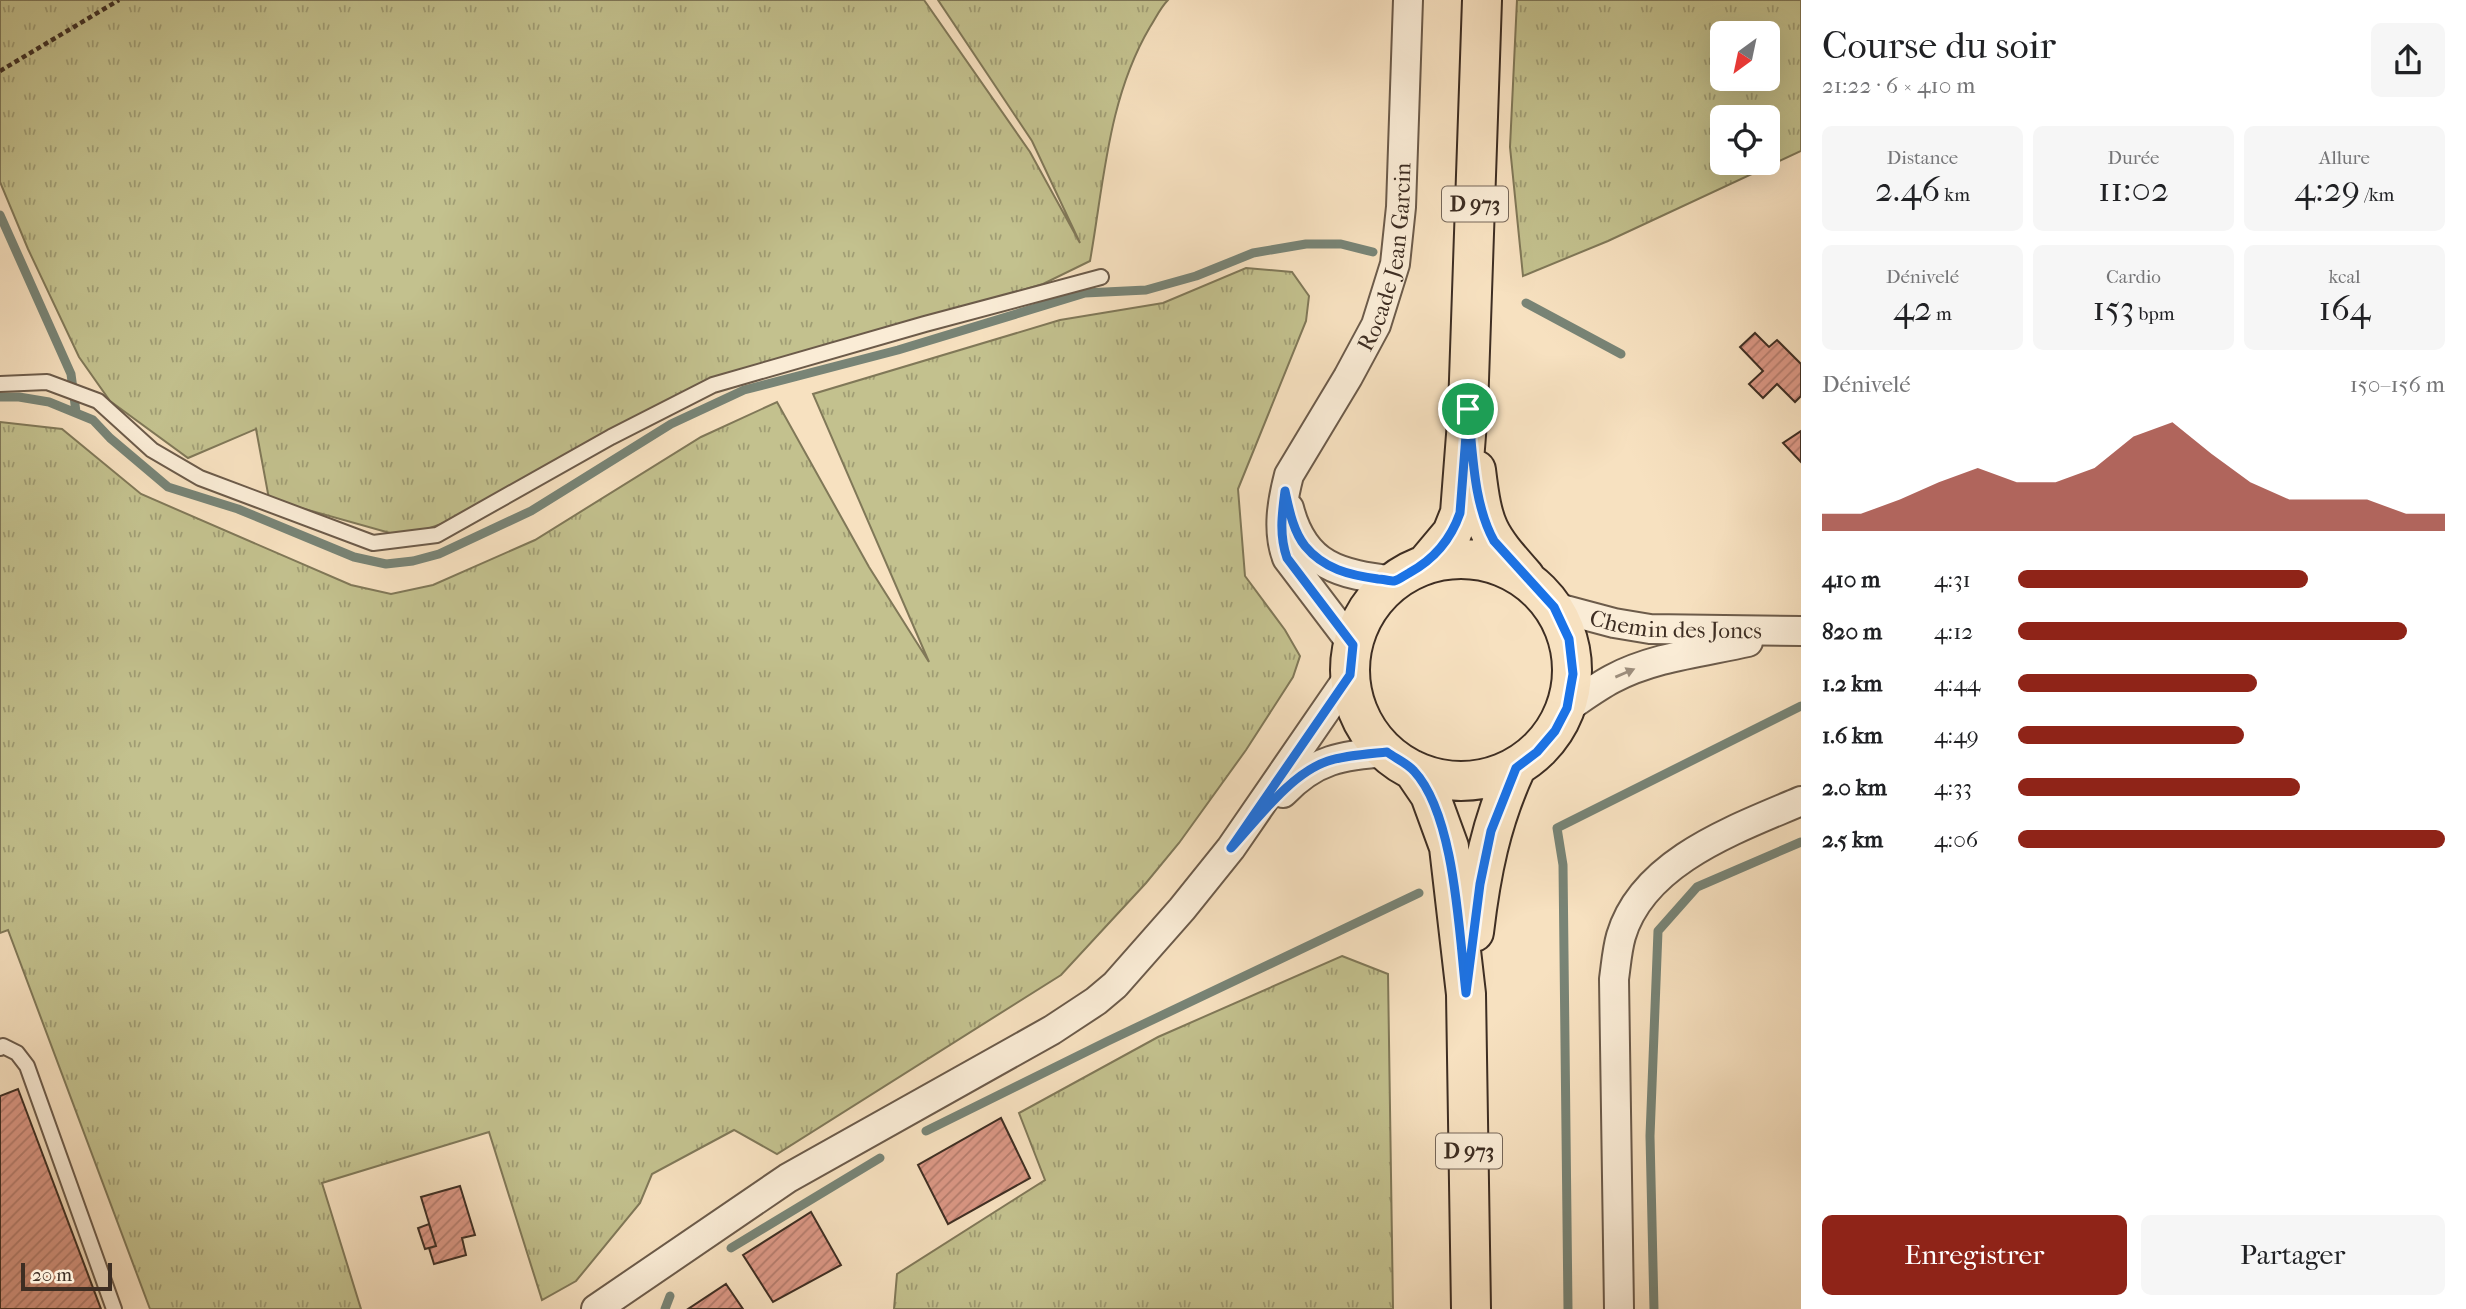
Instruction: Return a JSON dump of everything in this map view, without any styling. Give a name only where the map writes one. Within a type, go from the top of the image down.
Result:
[{"type":"main road","name":"D 973","points":[[1410,572],[1452,533],[1460,513],[1468,409],[1482,0]]},
{"type":"main road","name":"D 973","points":[[1468,409],[1484,520],[1494,541],[1541,594]]},
{"type":"main road","points":[[1461,558],[1497,564],[1541,594],[1569,639],[1573,674],[1567,708],[1555,731],[1537,752],[1516,768],[1491,777],[1465,781],[1438,779],[1400,761],[1368,730],[1355,704],[1351,660],[1361,621],[1375,599],[1410,572],[1461,558]]},
{"type":"main road","name":"D 973","points":[[1400,761],[1430,795],[1448,847],[1466,993],[1471,1309]]},
{"type":"main road","name":"D 973","points":[[1466,993],[1480,884],[1491,831],[1516,768]]},
{"type":"street","name":"Rocade Jean Garcin","points":[[1351,660],[1287,558],[1281,530],[1289,475],[1376,325],[1395,264],[1401,219],[1408,0]]},
{"type":"street","points":[[1285,491],[1293,524],[1304,545],[1322,563],[1358,576],[1410,572]]},
{"type":"street","name":"Chemin des Joncs","points":[[1541,594],[1614,623],[1650,629],[1800,631]]},
{"type":"street","name":"Chemin des Joncs","points":[[1567,708],[1613,678],[1660,660],[1800,631]]},
{"type":"street","points":[[1231,848],[1351,660]]},
{"type":"street","points":[[596,1309],[788,1178],[1052,1030],[1096,1001],[1143,955],[1231,848],[1297,779],[1313,767],[1338,758],[1400,761]]},
{"type":"street","points":[[1619,1309],[1614,979],[1621,935],[1644,892],[1667,869],[1754,821],[1801,801]]},
{"type":"lane","points":[[0,384],[47,382],[98,401],[152,450],[200,478],[373,543],[437,535],[611,437],[713,386],[1101,277]]},
{"type":"lane","points":[[0,1048],[3,1046],[17,1053],[27,1066],[114,1309]]},
{"type":"path","points":[[0,71],[120,0]]},
{"type":"green space","points":[[0,0],[924,0],[1030,152],[1080,243],[1032,141],[938,0],[1168,0],[1136,54],[1116,111],[1090,261],[1043,284],[724,377],[458,518],[416,533],[390,533],[269,499],[256,429],[188,458],[110,401],[79,357],[0,182]]},
{"type":"green space","points":[[1517,0],[1801,0],[1801,151],[1780,161],[1780,105],[1710,105],[1710,175],[1750,175],[1608,241],[1523,276],[1510,147]]},
{"type":"green space","points":[[1246,268],[1292,272],[1309,296],[1306,321],[1238,489],[1245,576],[1285,630],[1300,656],[1293,677],[1246,750],[1179,843],[1061,975],[777,1154],[734,1130],[652,1174],[640,1203],[576,1281],[542,1300],[489,1132],[322,1183],[361,1309],[150,1309],[8,930],[0,933],[0,422],[62,429],[141,494],[351,585],[391,594],[433,585],[535,540],[701,437],[777,402],[869,567],[929,662],[813,394],[1060,320],[1163,303]]},
{"type":"green space","points":[[1342,956],[1388,974],[1393,1309],[894,1309],[897,1274],[1045,1180],[1019,1113],[1158,1037]]},
{"type":"building","points":[[1755,333],[1769,347],[1777,340],[1801,364],[1801,396],[1795,402],[1777,384],[1763,398],[1749,384],[1763,371],[1740,347]]},
{"type":"building","points":[[1801,431],[1801,462],[1783,443]]},
{"type":"building","points":[[18,1089],[101,1309],[0,1309],[0,1096]]},
{"type":"building","points":[[1001,1118],[1030,1178],[948,1224],[918,1165]]},
{"type":"building","points":[[460,1186],[475,1235],[462,1238],[466,1255],[434,1264],[429,1248],[436,1246],[421,1197]]},
{"type":"building","points":[[811,1212],[841,1265],[773,1302],[743,1255]]},
{"type":"building","points":[[429,1224],[436,1246],[425,1249],[418,1228]]},
{"type":"building","points":[[726,1284],[743,1309],[688,1309]]},
{"type":"waterway","points":[[0,215],[71,374],[76,412]]},
{"type":"waterway","points":[[0,397],[49,402],[93,420],[168,487],[238,509],[354,557],[386,564],[439,554],[531,511],[671,424],[744,390],[898,350],[1085,293],[1146,290],[1196,276],[1253,253],[1306,244],[1341,244],[1373,252]]},
{"type":"waterway","points":[[1526,303],[1621,354]]},
{"type":"waterway","points":[[1568,1309],[1563,865],[1557,828],[1801,706]]},
{"type":"waterway","points":[[1654,1309],[1650,1136],[1658,931],[1697,887],[1801,842]]},
{"type":"waterway","points":[[926,1131],[1419,893]]},
{"type":"waterway","points":[[731,1248],[880,1158]]},
{"type":"waterway","points":[[665,1309],[670,1296]]},
{"type":"route","points":[[1468,409],[1481,510],[1487,529],[1494,541],[1554,607],[1569,639],[1573,674],[1567,708],[1555,731],[1537,752],[1516,768],[1491,831],[1480,884],[1466,993],[1448,847],[1430,795],[1413,770],[1387,752],[1338,758],[1313,767],[1297,779],[1231,848],[1350,675],[1353,645],[1287,558],[1282,544],[1285,491],[1293,524],[1304,545],[1322,563],[1358,576],[1394,581],[1426,564],[1456,525],[1460,513],[1468,409]]}]
